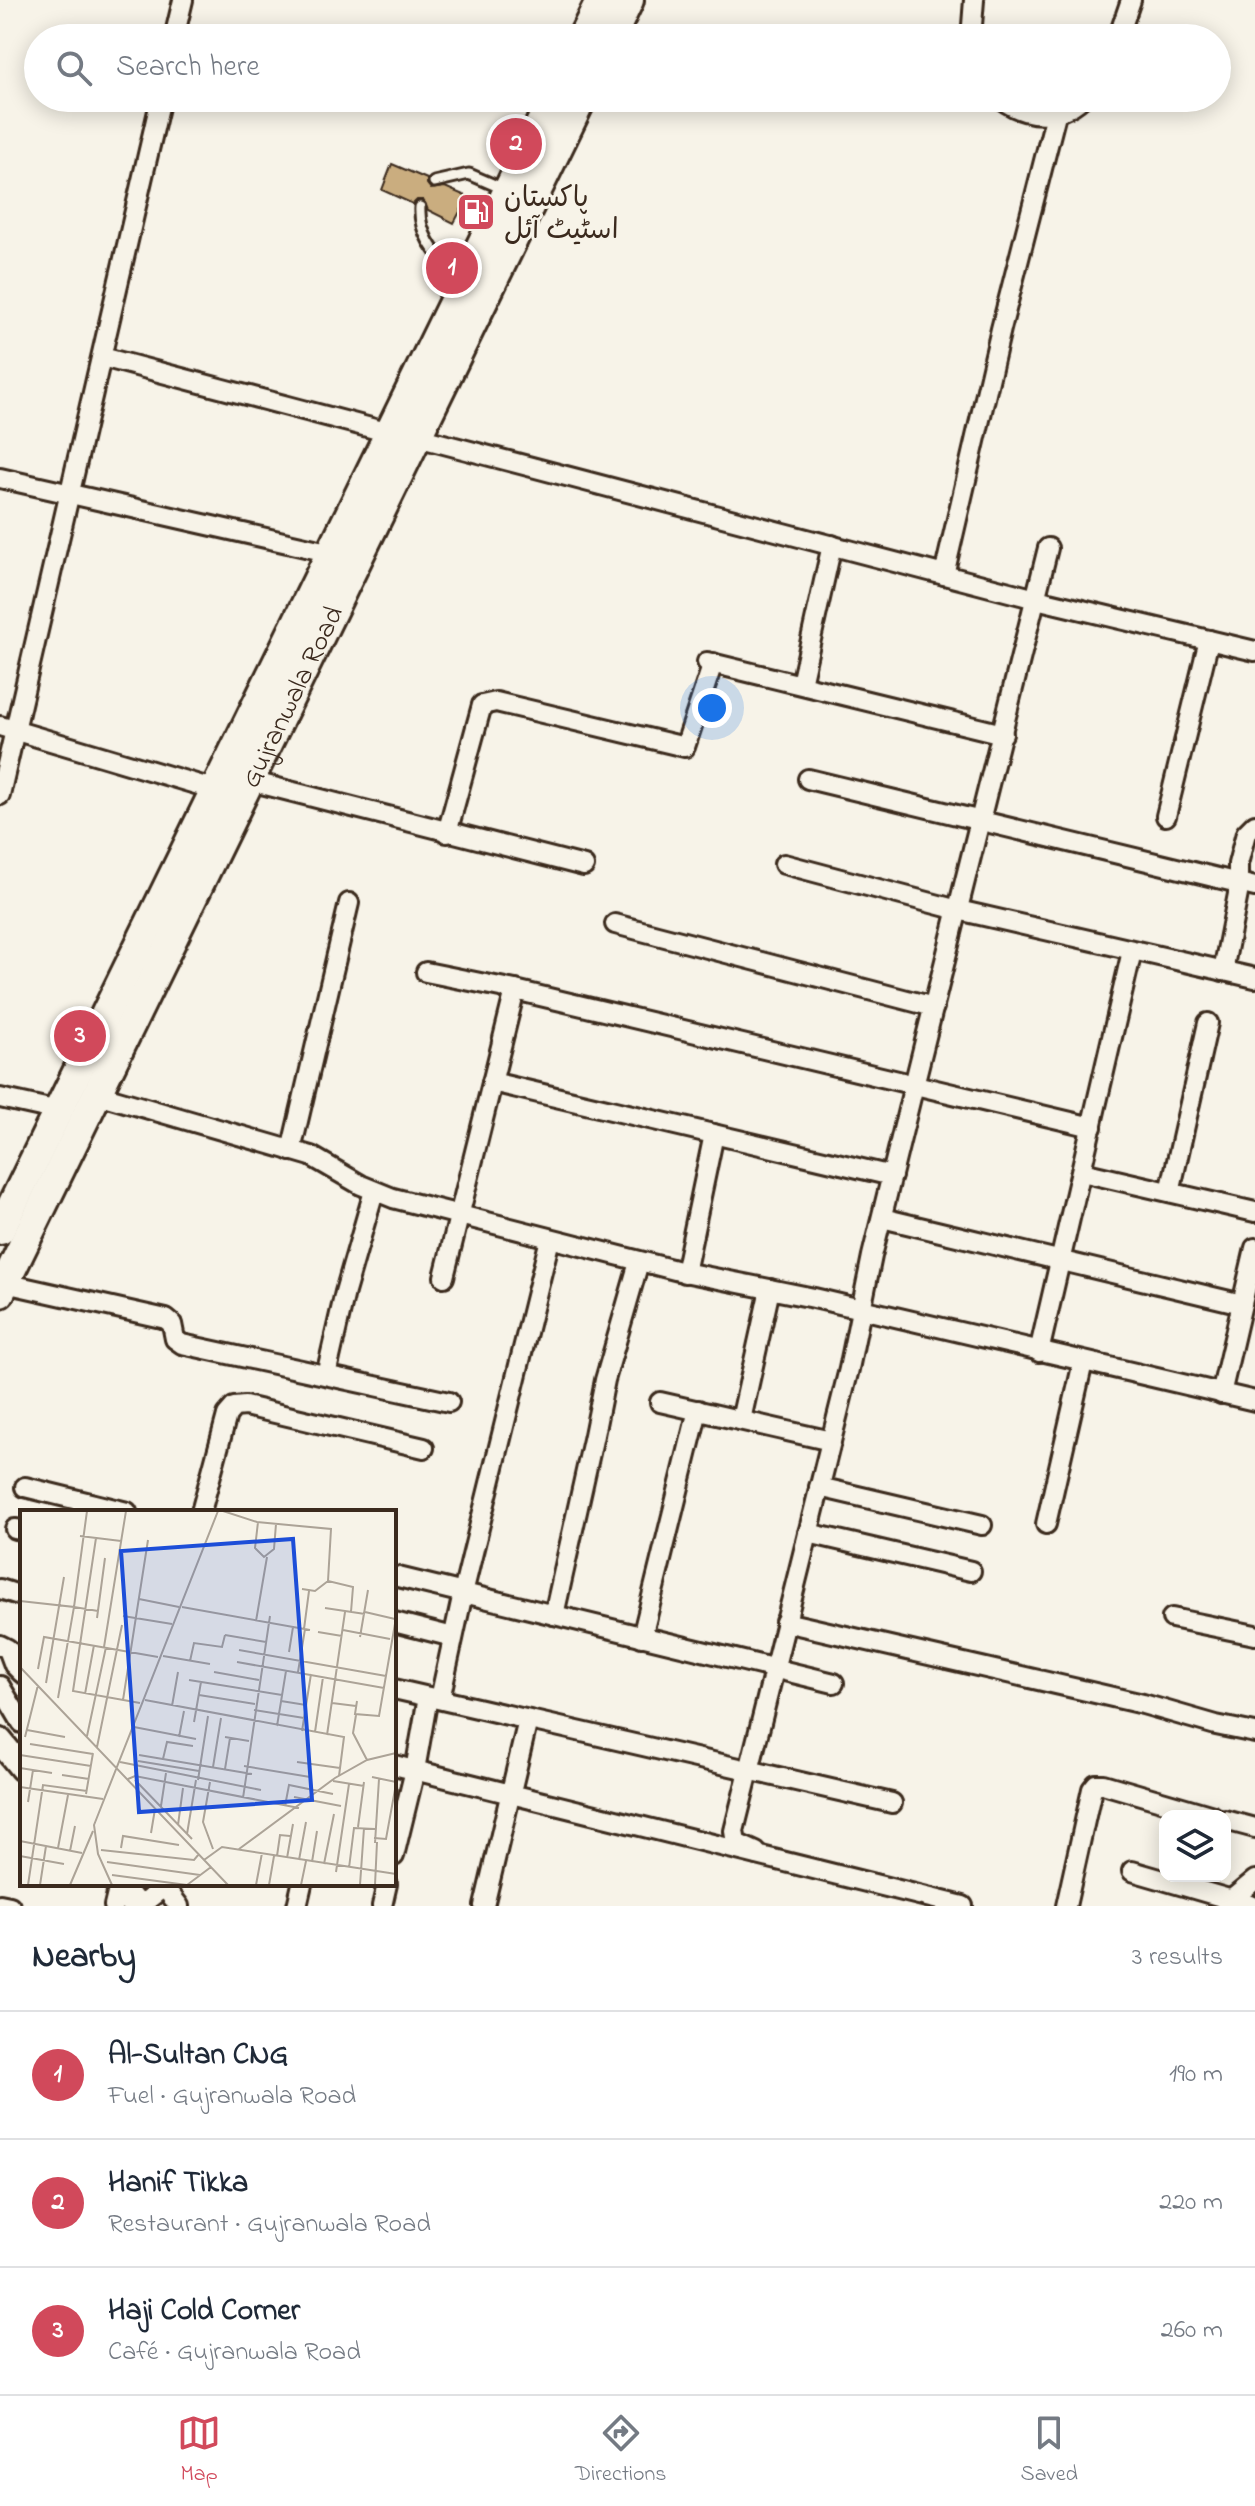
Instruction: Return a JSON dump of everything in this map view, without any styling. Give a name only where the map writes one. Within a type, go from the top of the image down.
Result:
[{"type":"highway","points":[[589,24],[601,0]]},
{"type":"highway","points":[[618,24],[629,0]]},
{"type":"highway","name":"Gujranwala Road","points":[[3,1288],[250,781],[403,435],[519,196],[548,112]]},
{"type":"highway","name":"Gujranwala Road","points":[[0,1230],[332,553],[403,435],[462,284],[573,112]]},
{"type":"main road","points":[[0,1741],[20,1766]]},
{"type":"main road","points":[[117,1892],[138,1906]]},
{"type":"street","points":[[177,24],[183,0]]},
{"type":"street","points":[[972,24],[974,0]]},
{"type":"street","points":[[1123,24],[1131,0]]},
{"type":"street","points":[[0,795],[7,728],[71,494],[158,112]]},
{"type":"street","points":[[1027,112],[1060,112]]},
{"type":"street","points":[[944,575],[1001,329],[1056,114]]},
{"type":"street","points":[[102,357],[1036,599],[1255,651]]},
{"type":"street","points":[[0,478],[332,553]]},
{"type":"street","points":[[801,684],[832,545]]},
{"type":"street","points":[[758,1855],[736,1843],[734,1836],[914,1085],[1048,548]]},
{"type":"street","points":[[1166,816],[1209,640]]},
{"type":"street","points":[[447,833],[482,705],[496,702],[685,747],[710,663],[1003,734]]},
{"type":"street","points":[[7,728],[216,790]]},
{"type":"street","points":[[808,779],[1247,885]]},
{"type":"street","points":[[250,781],[584,866]]},
{"type":"street","points":[[1223,971],[1247,885],[1237,870],[1252,828]]},
{"type":"street","points":[[784,864],[958,910],[1255,978]]},
{"type":"street","points":[[291,1151],[349,903]]},
{"type":"street","points":[[615,924],[934,1007]]},
{"type":"street","points":[[1039,1352],[1132,951]]},
{"type":"street","points":[[426,972],[515,990],[1092,1127]]},
{"type":"street","points":[[444,1277],[515,990]]},
{"type":"street","points":[[1170,1192],[1208,1023]]},
{"type":"street","points":[[492,1082],[892,1176]]},
{"type":"street","points":[[97,1094],[311,1156],[374,1191],[459,1215],[685,1273],[770,1289],[1255,1401]]},
{"type":"street","points":[[0,1098],[59,1111]]},
{"type":"street","points":[[685,1273],[714,1134]]},
{"type":"street","points":[[1082,1172],[1255,1212]]},
{"type":"street","points":[[326,1375],[345,1292],[374,1191]]},
{"type":"street","points":[[882,1218],[1242,1304]]},
{"type":"street","points":[[396,1848],[434,1698],[453,1637],[550,1239]]},
{"type":"street","points":[[1221,1394],[1255,1248]]},
{"type":"street","points":[[554,1615],[598,1410],[639,1262]]},
{"type":"street","points":[[3,1288],[166,1319],[172,1324],[175,1339],[182,1344],[449,1402]]},
{"type":"street","points":[[741,1420],[770,1289]]},
{"type":"street","points":[[1046,1524],[1083,1362]]},
{"type":"street","points":[[660,1402],[831,1441]]},
{"type":"street","points":[[202,1510],[227,1415],[230,1409],[237,1406],[424,1448]]},
{"type":"street","points":[[642,1637],[698,1410]]},
{"type":"street","points":[[25,1487],[119,1510]]},
{"type":"street","points":[[819,1487],[982,1525]]},
{"type":"street","points":[[808,1533],[971,1571]]},
{"type":"street","points":[[396,1576],[834,1683]]},
{"type":"street","points":[[0,1589],[20,1595]]},
{"type":"street","points":[[1172,1618],[1255,1635]]},
{"type":"street","points":[[785,1622],[1143,1704],[1255,1733]]},
{"type":"street","points":[[396,1623],[453,1637]]},
{"type":"street","points":[[0,1645],[8,1649],[18,1669]]},
{"type":"street","points":[[0,1686],[20,1720]]},
{"type":"street","points":[[396,1689],[892,1803]]},
{"type":"street","points":[[484,1906],[528,1720]]},
{"type":"street","points":[[396,1765],[963,1906]]},
{"type":"street","points":[[1066,1906],[1092,1789],[1096,1784],[1192,1810]]},
{"type":"street","points":[[1231,1822],[1255,1828]]},
{"type":"street","points":[[1132,1871],[1228,1903],[1253,1906]]},
{"type":"street","points":[[1228,1903],[1255,1880]]},
{"type":"street","points":[[138,1906],[163,1886],[179,1906]]},
{"type":"street","points":[[297,1906],[302,1886]]},
{"type":"street","points":[[382,1906],[387,1886]]},
{"type":"street","points":[[0,1904],[10,1906]]},
{"type":"lane","points":[[434,182],[469,174],[519,196]]},
{"type":"lane","points":[[420,207],[419,216],[428,243],[462,284]]},
{"type":"building","points":[[392,164],[427,179],[431,189],[445,187],[468,197],[454,223],[428,210],[423,200],[413,204],[382,190]]},
{"type":"place","name":"Hanif Tikka","points":[[516,144]]},
{"type":"place","name":"پاکستان اسٹیٹ آئل","points":[[476,212]]},
{"type":"place","name":"Al-Sultan CNG","points":[[452,268]]},
{"type":"place","name":"Haji Cold Corner","points":[[80,1036]]}]
